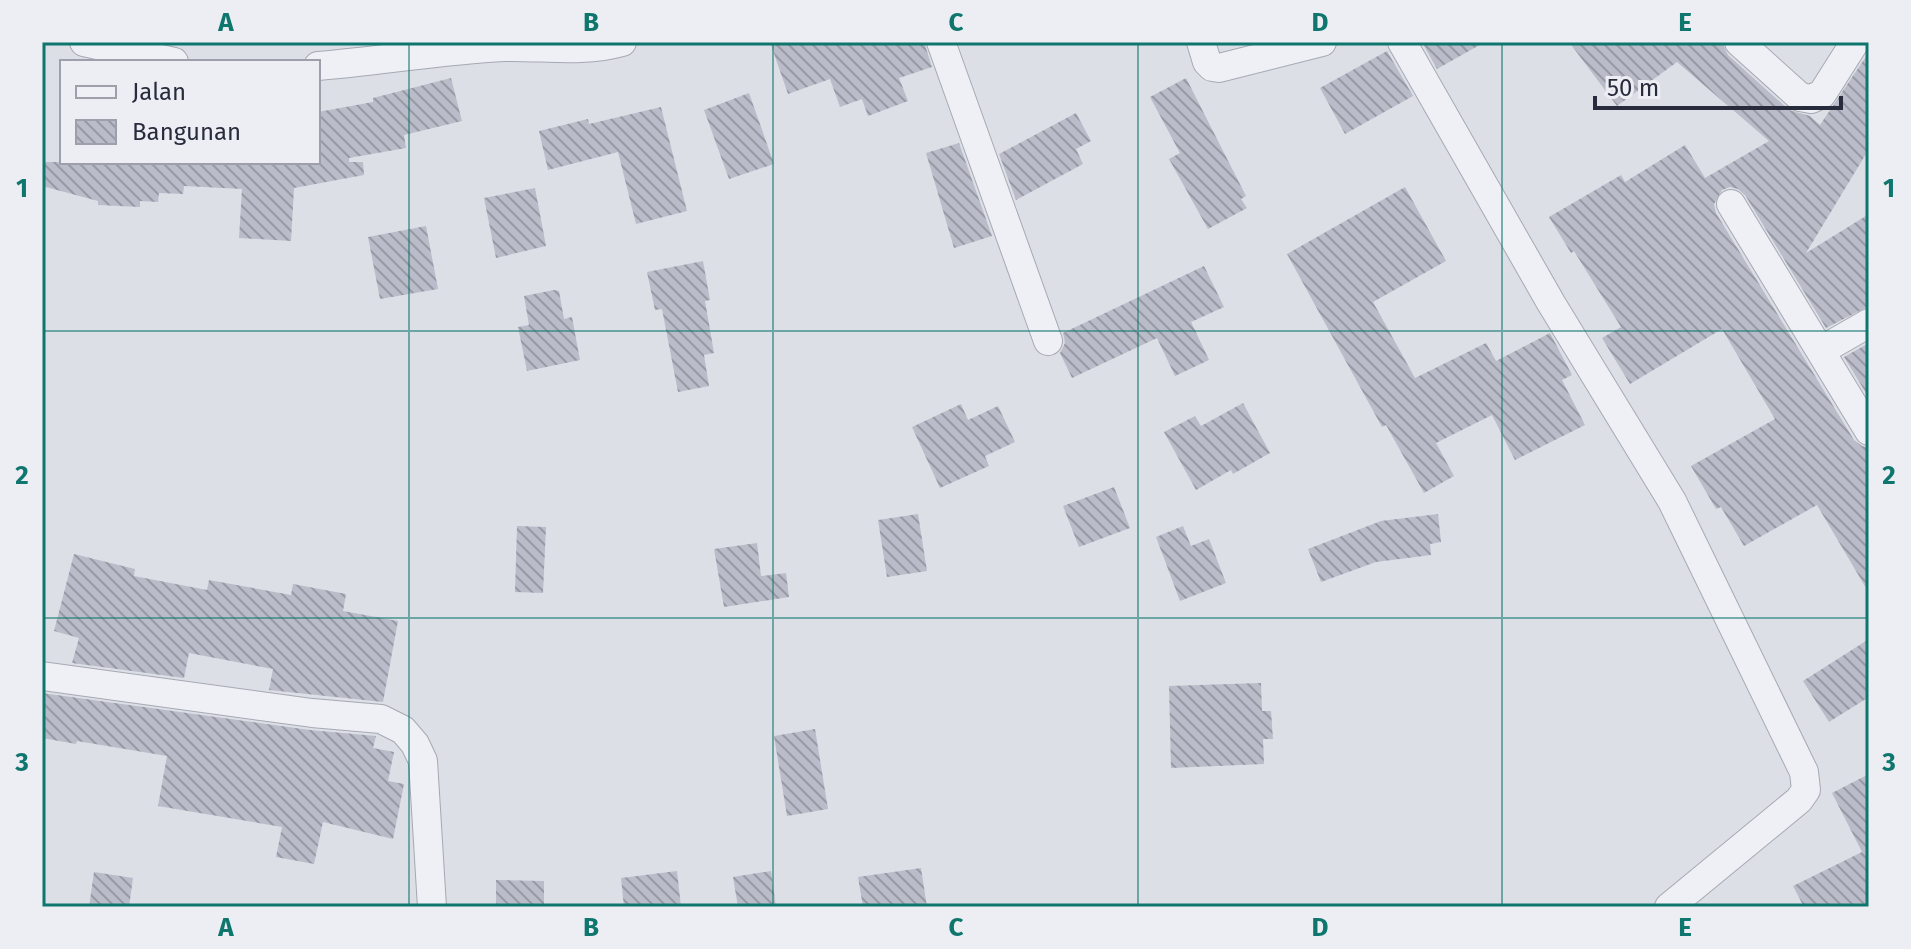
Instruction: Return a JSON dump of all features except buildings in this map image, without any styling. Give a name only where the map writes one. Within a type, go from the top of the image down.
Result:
[{"type":"street","points":[[84,42],[165,60]]},
{"type":"street","points":[[320,66],[393,51],[505,47],[556,50],[603,47],[622,42]]},
{"type":"street","points":[[941,42],[1048,341]]},
{"type":"street","points":[[1201,42],[1207,62],[1219,68],[1322,42]]},
{"type":"street","points":[[1402,42],[1551,303],[1672,501],[1804,772],[1806,790],[1799,800],[1669,907]]},
{"type":"street","points":[[1739,42],[1806,99],[1822,94],[1855,42]]},
{"type":"street","points":[[1731,204],[1869,431]]},
{"type":"street","points":[[1822,350],[1869,323]]},
{"type":"street","points":[[42,676],[312,713],[381,719],[403,730],[415,744],[423,761],[432,907]]}]
